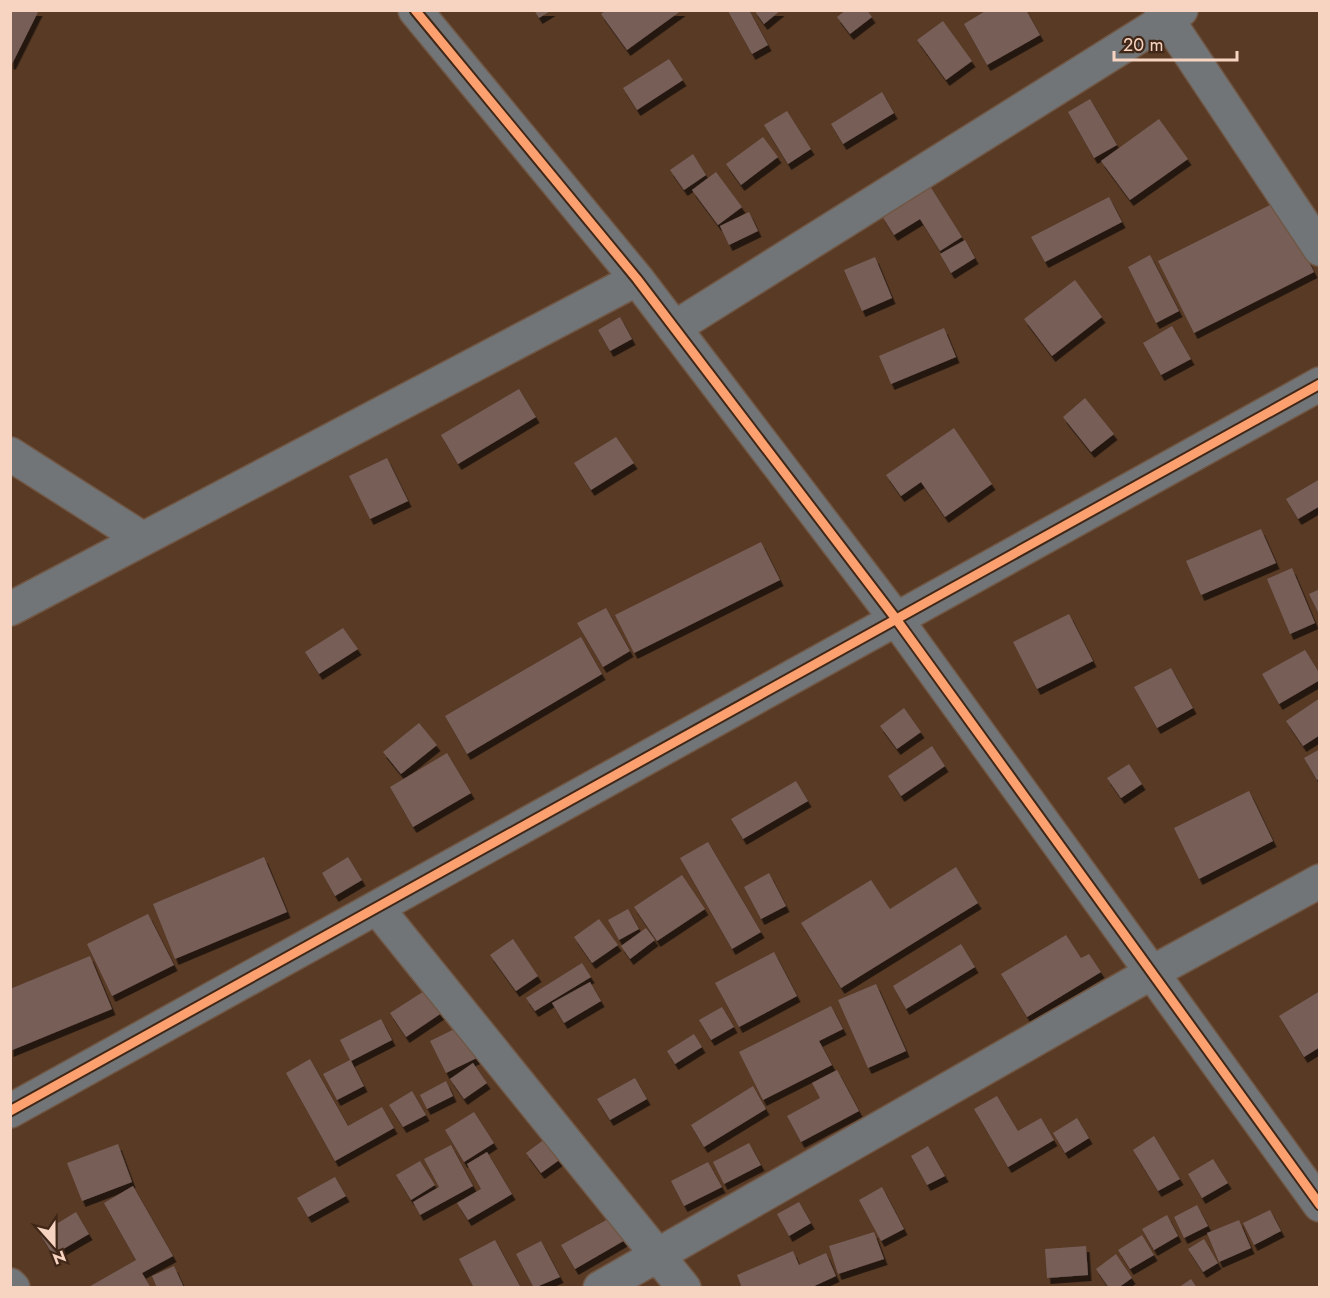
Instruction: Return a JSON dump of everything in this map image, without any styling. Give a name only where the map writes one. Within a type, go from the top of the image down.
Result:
[{"type":"street","points":[[415,10],[637,279],[896,619],[1320,1205]]},
{"type":"street","points":[[674,328],[1169,13],[1320,249]]},
{"type":"street","points":[[10,609],[637,279]]},
{"type":"street","points":[[10,1111],[1320,384]]},
{"type":"street","points":[[10,454],[143,539]]},
{"type":"street","points":[[600,1287],[1151,973],[1320,881]]},
{"type":"street","points":[[377,908],[684,1287]]},
{"type":"building","points":[[10,10],[39,10],[12,64],[10,63]]},
{"type":"building","points":[[534,10],[552,10],[539,18]]},
{"type":"building","points":[[606,10],[682,10],[627,50],[601,14]]},
{"type":"building","points":[[749,10],[768,45],[752,54],[728,11]]},
{"type":"building","points":[[754,10],[781,10],[764,24]]},
{"type":"building","points":[[846,10],[867,10],[872,17],[850,34],[837,17]]},
{"type":"building","points":[[987,10],[1026,10],[1040,35],[987,65],[964,24]]},
{"type":"building","points":[[943,21],[972,61],[946,80],[917,40]]},
{"type":"building","points":[[669,59],[683,80],[637,110],[623,88]]},
{"type":"building","points":[[882,92],[894,113],[843,144],[831,124]]},
{"type":"building","points":[[1090,99],[1117,145],[1094,158],[1068,112]]},
{"type":"building","points":[[787,111],[811,149],[788,164],[764,125]]},
{"type":"building","points":[[1159,119],[1188,159],[1130,200],[1101,161]]},
{"type":"building","points":[[763,137],[778,157],[741,185],[726,164]]},
{"type":"building","points":[[693,154],[706,175],[684,190],[670,170]]},
{"type":"building","points":[[716,172],[742,207],[718,225],[692,190]]},
{"type":"building","points":[[930,186],[962,237],[940,251],[920,219],[894,235],[882,216]]},
{"type":"building","points":[[1109,197],[1122,222],[1045,262],[1031,237]]},
{"type":"building","points":[[1278,201],[1314,272],[1194,333],[1158,261]]},
{"type":"building","points":[[749,212],[758,231],[729,245],[720,226]]},
{"type":"building","points":[[965,240],[975,258],[951,273],[940,254]]},
{"type":"building","points":[[1150,255],[1179,311],[1156,323],[1128,267]]},
{"type":"building","points":[[875,257],[892,298],[862,311],[844,270]]},
{"type":"building","points":[[1075,280],[1102,317],[1052,356],[1024,319]]},
{"type":"building","points":[[620,317],[632,339],[610,351],[598,330]]},
{"type":"building","points":[[1172,326],[1191,359],[1161,375],[1143,343]]},
{"type":"building","points":[[944,328],[956,357],[891,384],[879,356]]},
{"type":"building","points":[[519,389],[536,417],[458,464],[441,435]]},
{"type":"building","points":[[1085,398],[1114,434],[1091,452],[1063,417]]},
{"type":"building","points":[[954,428],[992,484],[945,517],[921,482],[901,496],[886,475]]},
{"type":"building","points":[[616,437],[634,463],[591,490],[574,463]]},
{"type":"building","points":[[387,458],[408,501],[370,519],[349,476]]},
{"type":"building","points":[[1320,479],[1320,506],[1298,519],[1286,499]]},
{"type":"building","points":[[1261,529],[1276,563],[1201,595],[1186,561]]},
{"type":"building","points":[[761,542],[780,580],[634,653],[615,615]]},
{"type":"building","points":[[1292,568],[1315,623],[1290,634],[1267,579]]},
{"type":"building","points":[[1320,589],[1320,616],[1309,594]]},
{"type":"building","points":[[606,608],[630,651],[603,667],[577,623]]},
{"type":"building","points":[[1069,614],[1093,661],[1037,689],[1013,642]]},
{"type":"building","points":[[343,628],[358,649],[319,674],[305,652]]},
{"type":"building","points":[[581,637],[602,674],[467,754],[445,716]]},
{"type":"building","points":[[1305,650],[1320,674],[1320,680],[1279,704],[1262,674]]},
{"type":"building","points":[[1171,668],[1193,708],[1157,728],[1134,687]]},
{"type":"building","points":[[1320,698],[1320,735],[1303,746],[1286,721]]},
{"type":"building","points":[[904,708],[921,732],[897,749],[880,726]]},
{"type":"building","points":[[419,723],[437,745],[401,774],[383,752]]},
{"type":"building","points":[[932,746],[945,766],[901,796],[888,776]]},
{"type":"building","points":[[1320,749],[1320,778],[1317,780],[1304,758]]},
{"type":"building","points":[[447,753],[471,793],[413,827],[390,787]]},
{"type":"building","points":[[1129,764],[1142,784],[1121,798],[1107,778]]},
{"type":"building","points":[[796,781],[808,801],[743,839],[731,819]]},
{"type":"building","points":[[1249,791],[1273,841],[1199,879],[1174,828]]},
{"type":"building","points":[[708,842],[761,932],[732,949],[680,858]]},
{"type":"building","points":[[264,857],[287,912],[175,959],[153,904]]},
{"type":"building","points":[[348,857],[362,880],[335,896],[322,873]]},
{"type":"building","points":[[956,867],[978,903],[841,988],[801,923],[871,880],[890,909]]},
{"type":"building","points":[[769,873],[786,906],[761,919],[744,887]]},
{"type":"building","points":[[682,875],[705,909],[657,941],[634,907]]},
{"type":"building","points":[[628,909],[639,929],[619,940],[608,920]]},
{"type":"building","points":[[148,914],[174,965],[112,996],[87,944]]},
{"type":"building","points":[[599,919],[618,945],[592,963],[574,937]]},
{"type":"building","points":[[646,928],[655,940],[630,959],[621,946]]},
{"type":"building","points":[[1066,935],[1081,958],[1089,954],[1101,972],[1027,1017],[1001,974]]},
{"type":"building","points":[[513,939],[538,976],[516,991],[490,955]]},
{"type":"building","points":[[961,944],[975,967],[906,1009],[893,986]]},
{"type":"building","points":[[774,952],[797,996],[739,1027],[715,983]]},
{"type":"building","points":[[90,956],[112,1009],[10,1051],[10,989]]},
{"type":"building","points":[[582,963],[591,977],[535,1011],[526,998]]},
{"type":"building","points":[[446,977],[461,1000],[406,1037],[390,1013]]},
{"type":"building","points":[[590,982],[601,1001],[564,1023],[552,1003]]},
{"type":"building","points":[[876,984],[906,1051],[868,1068],[838,1000]]},
{"type":"building","points":[[1320,991],[1320,1047],[1304,1057],[1279,1016]]},
{"type":"building","points":[[831,1006],[843,1029],[819,1041],[832,1065],[763,1100],[739,1052]]},
{"type":"building","points":[[722,1007],[734,1027],[711,1040],[699,1020]]},
{"type":"building","points":[[477,1018],[493,1050],[446,1073],[430,1041]]},
{"type":"building","points":[[381,1019],[392,1040],[351,1061],[364,1086],[337,1100],[323,1074],[350,1060],[340,1040]]},
{"type":"building","points":[[694,1034],[702,1047],[675,1064],[667,1051]]},
{"type":"building","points":[[310,1059],[348,1126],[382,1107],[394,1128],[335,1161],[286,1073]]},
{"type":"building","points":[[473,1063],[487,1083],[464,1099],[450,1079]]},
{"type":"building","points":[[837,1070],[859,1111],[801,1142],[787,1116],[820,1098],[812,1083]]},
{"type":"building","points":[[635,1078],[647,1099],[610,1120],[597,1099]]},
{"type":"building","points":[[446,1081],[453,1096],[427,1109],[420,1095]]},
{"type":"building","points":[[753,1086],[766,1109],[704,1147],[691,1125]]},
{"type":"building","points":[[412,1091],[426,1115],[403,1127],[389,1105]]},
{"type":"building","points":[[997,1096],[1018,1131],[1041,1118],[1054,1140],[1008,1167],[974,1109]]},
{"type":"building","points":[[474,1112],[494,1143],[464,1162],[445,1130]]},
{"type":"building","points":[[1077,1118],[1089,1138],[1065,1153],[1053,1133]]},
{"type":"building","points":[[557,1130],[572,1151],[541,1173],[526,1153]]},
{"type":"building","points":[[1154,1136],[1180,1179],[1158,1191],[1133,1150]]},
{"type":"building","points":[[749,1143],[761,1165],[724,1184],[713,1162]]},
{"type":"building","points":[[118,1144],[132,1182],[82,1201],[67,1163]]},
{"type":"building","points":[[451,1145],[473,1186],[420,1215],[413,1202],[439,1187],[424,1159]]},
{"type":"building","points":[[928,1146],[945,1176],[927,1185],[911,1156]]},
{"type":"building","points":[[487,1152],[512,1194],[468,1220],[457,1203],[481,1189],[467,1164]]},
{"type":"building","points":[[1213,1159],[1228,1183],[1202,1198],[1188,1174]]},
{"type":"building","points":[[420,1161],[435,1185],[411,1200],[396,1175]]},
{"type":"building","points":[[708,1162],[722,1187],[684,1206],[671,1181]]},
{"type":"building","points":[[335,1177],[346,1196],[308,1217],[297,1198]]},
{"type":"building","points":[[133,1186],[173,1256],[142,1273],[151,1288],[87,1288],[136,1260],[104,1203]]},
{"type":"building","points":[[882,1187],[904,1229],[881,1241],[859,1200]]},
{"type":"building","points":[[799,1202],[811,1223],[789,1236],[777,1214]]},
{"type":"building","points":[[1197,1205],[1208,1226],[1184,1238],[1174,1217]]},
{"type":"building","points":[[1270,1210],[1281,1231],[1254,1245],[1243,1223]]},
{"type":"building","points":[[76,1212],[89,1234],[53,1255],[40,1234]]},
{"type":"building","points":[[619,1213],[632,1236],[575,1269],[561,1245]]},
{"type":"building","points":[[1167,1215],[1178,1236],[1154,1250],[1142,1229]]},
{"type":"building","points":[[1239,1220],[1251,1248],[1219,1262],[1207,1233]]},
{"type":"building","points":[[874,1232],[884,1259],[838,1274],[829,1246]]},
{"type":"building","points":[[1142,1235],[1154,1255],[1130,1269],[1118,1250]]},
{"type":"building","points":[[1204,1239],[1218,1263],[1203,1272],[1188,1249]]},
{"type":"building","points":[[495,1240],[521,1288],[474,1288],[459,1259]]},
{"type":"building","points":[[541,1241],[560,1277],[534,1288],[516,1254]]},
{"type":"building","points":[[1086,1246],[1088,1275],[1047,1278],[1045,1249]]},
{"type":"building","points":[[793,1251],[799,1265],[826,1253],[836,1276],[810,1288],[742,1288],[737,1275]]},
{"type":"building","points":[[1116,1254],[1132,1278],[1118,1288],[1109,1288],[1096,1269]]},
{"type":"building","points":[[174,1266],[184,1288],[157,1288],[152,1276]]},
{"type":"building","points":[[1191,1279],[1197,1288],[1178,1288]]},
{"type":"cycle path","points":[[415,10],[637,279],[896,619],[1320,1205]]},
{"type":"cycle path","points":[[10,1111],[1320,384]]}]
